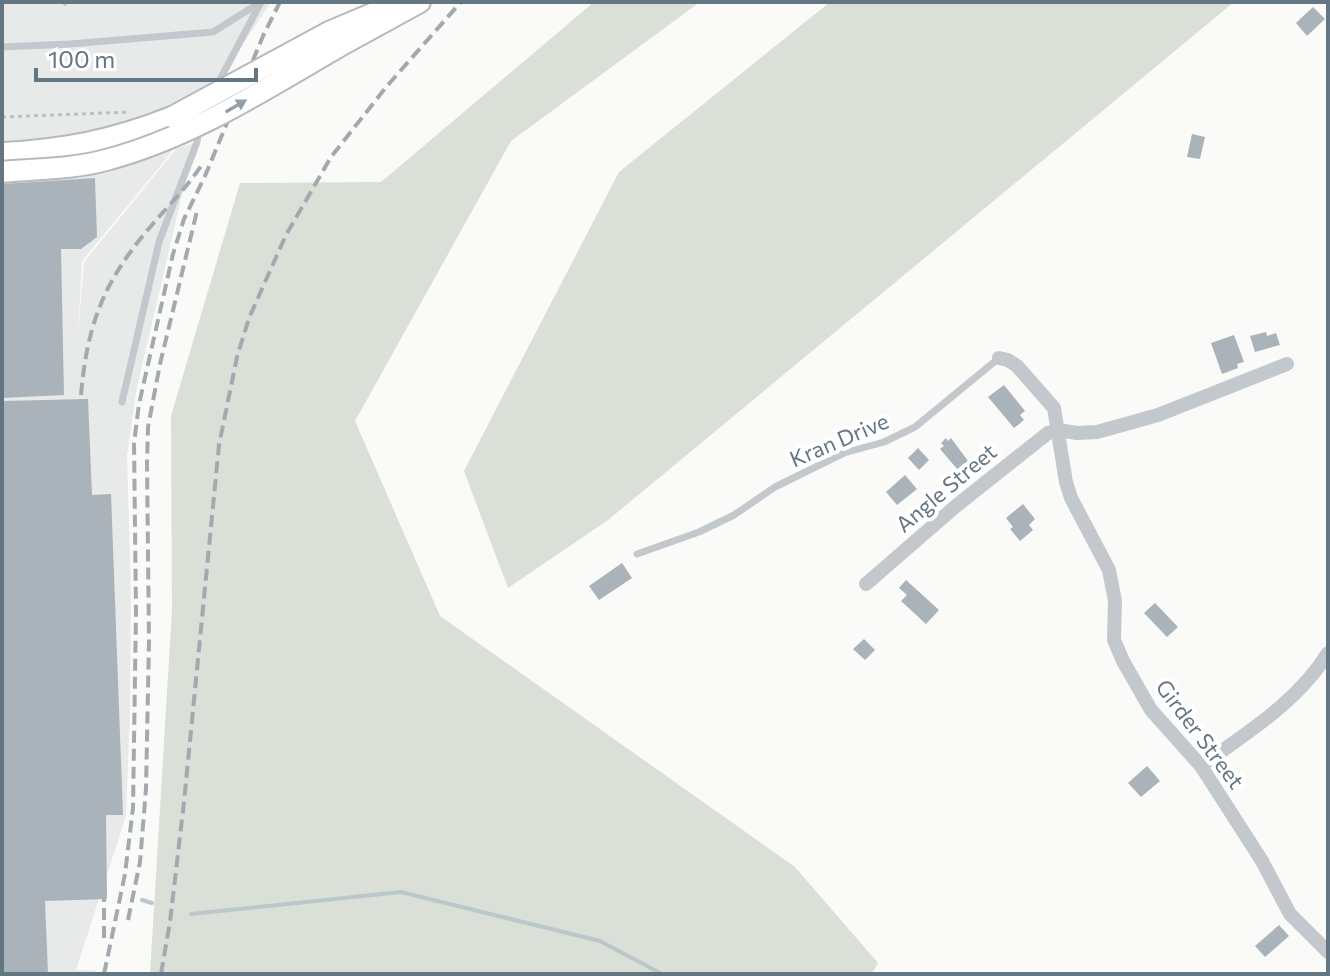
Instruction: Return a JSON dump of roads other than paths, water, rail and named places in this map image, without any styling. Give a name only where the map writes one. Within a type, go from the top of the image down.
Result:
[{"type":"main road","points":[[2,172],[103,161],[156,145],[202,125],[334,40],[400,2]]},
{"type":"main road","points":[[2,153],[77,146],[149,126],[420,2]]},
{"type":"street","points":[[2,162],[118,144],[200,116]]},
{"type":"street","points":[[999,358],[1017,366],[1054,408],[1058,430],[1077,433],[1097,432],[1158,415],[1287,364]]},
{"type":"street","name":"Angle Street","points":[[866,584],[967,497],[1048,433],[1058,430]]},
{"type":"street","name":"Girder Street","points":[[1058,430],[1071,498],[1109,570],[1115,601],[1114,640],[1151,710],[1201,766],[1262,861],[1290,914],[1328,952]]},
{"type":"street","points":[[1201,766],[1267,718],[1303,687],[1328,653]]},
{"type":"lane","points":[[2,47],[213,32],[260,3]]},
{"type":"lane","points":[[122,402],[159,242],[197,142],[200,116],[260,3]]},
{"type":"lane","name":"Kran Drive","points":[[637,554],[722,521],[775,487],[844,453],[884,442],[915,427],[999,358]]},
{"type":"waterway","points":[[191,914],[401,892],[600,941],[662,974]]},
{"type":"waterway","points":[[142,900],[152,903]]},
{"type":"railway","points":[[104,974],[125,874],[133,808],[136,611],[134,443],[139,404],[173,254],[184,219],[280,2]]},
{"type":"railway","points":[[161,974],[184,802],[219,445],[237,357],[249,318],[286,235],[331,157],[387,86],[461,2]]},
{"type":"railway","points":[[81,395],[93,328],[108,289],[131,251],[201,166]]},
{"type":"railway","points":[[128,920],[140,862],[146,789],[148,427],[197,211]]},
{"type":"railway","points":[[104,899],[104,938]]}]
